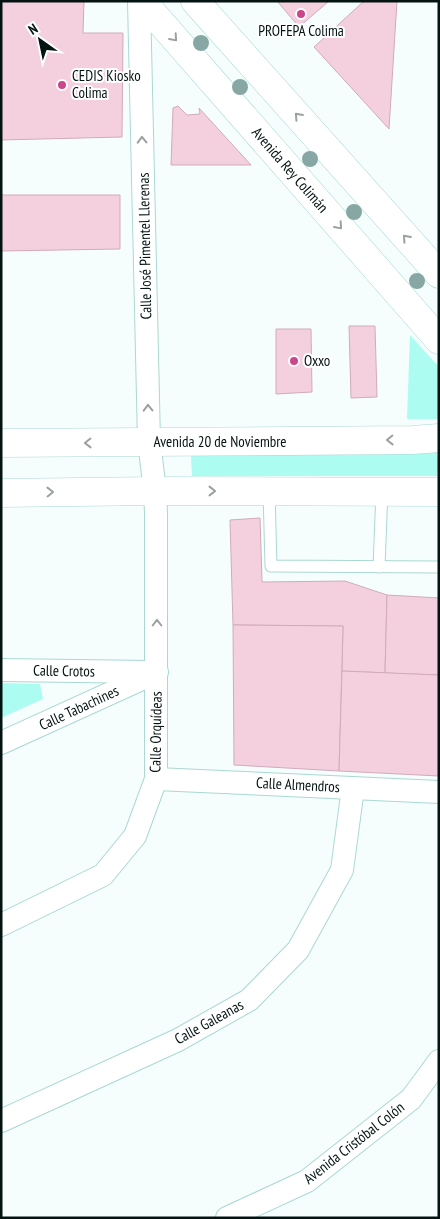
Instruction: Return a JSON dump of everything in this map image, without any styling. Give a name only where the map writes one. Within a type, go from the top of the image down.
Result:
[{"type":"main road","name":"Avenida Rey Colimán","points":[[140,1],[439,340]]},
{"type":"main road","points":[[196,1],[439,274]]},
{"type":"main road","name":"Avenida 20 de Noviembre","points":[[1,443],[412,440],[439,438]]},
{"type":"main road","points":[[1,493],[155,491],[439,492]]},
{"type":"street","name":"Calle José Pimentel Llerenas","points":[[140,1],[149,442],[155,491]]},
{"type":"street","name":"Calle Orquídeas","points":[[1,925],[103,875],[135,836],[156,779],[155,491]]},
{"type":"street","name":"Calle Crotos","points":[[1,670],[157,672]]},
{"type":"street","name":"Calle Tabachines","points":[[1,743],[157,672]]},
{"type":"street","name":"Calle Almendros","points":[[156,779],[439,792]]},
{"type":"street","name":"Calle Galeanas","points":[[1,1121],[178,1040],[249,1000],[298,950],[342,870],[354,788]]},
{"type":"street","name":"Avenida Cristóbal Colón","points":[[227,1218],[307,1181],[411,1099],[439,1061]]},
{"type":"lane","points":[[269,491],[271,566],[439,567]]},
{"type":"lane","points":[[379,567],[382,491]]},
{"type":"shaded area","points":[[410,335],[439,367],[438,419],[407,419]]},
{"type":"shaded area","points":[[439,450],[439,476],[192,476],[191,456],[413,453]]},
{"type":"shaded area","points":[[1,683],[40,684],[43,699],[1,718]]},
{"type":"building","name":"CEDIS Kiosko Colima","points":[[1,1],[84,1],[83,33],[123,33],[122,137],[1,140]]},
{"type":"building","name":"PROFEPA Colima","points":[[277,1],[329,1],[299,27]]},
{"type":"building","points":[[364,1],[397,1],[389,129],[314,47]]},
{"type":"building","points":[[178,106],[187,115],[200,114],[199,108],[251,165],[171,165],[173,108]]},
{"type":"building","points":[[1,195],[120,195],[120,249],[1,251]]},
{"type":"building","points":[[349,326],[375,326],[377,397],[351,398]]},
{"type":"building","name":"Oxxo","points":[[276,329],[311,329],[312,392],[276,394]]},
{"type":"building","points":[[260,518],[262,582],[345,581],[387,595],[385,673],[342,671],[343,626],[233,625],[230,520]]},
{"type":"building","points":[[387,595],[439,598],[439,675],[385,673]]},
{"type":"building","points":[[233,625],[343,626],[339,771],[234,765]]},
{"type":"building","points":[[342,671],[439,675],[439,776],[339,771]]},
{"type":"place","name":"PROFEPA Colima","points":[[301,14]]},
{"type":"place","name":"CEDIS Kiosko Colima","points":[[62,85]]},
{"type":"place","name":"Oxxo","points":[[294,361]]}]
